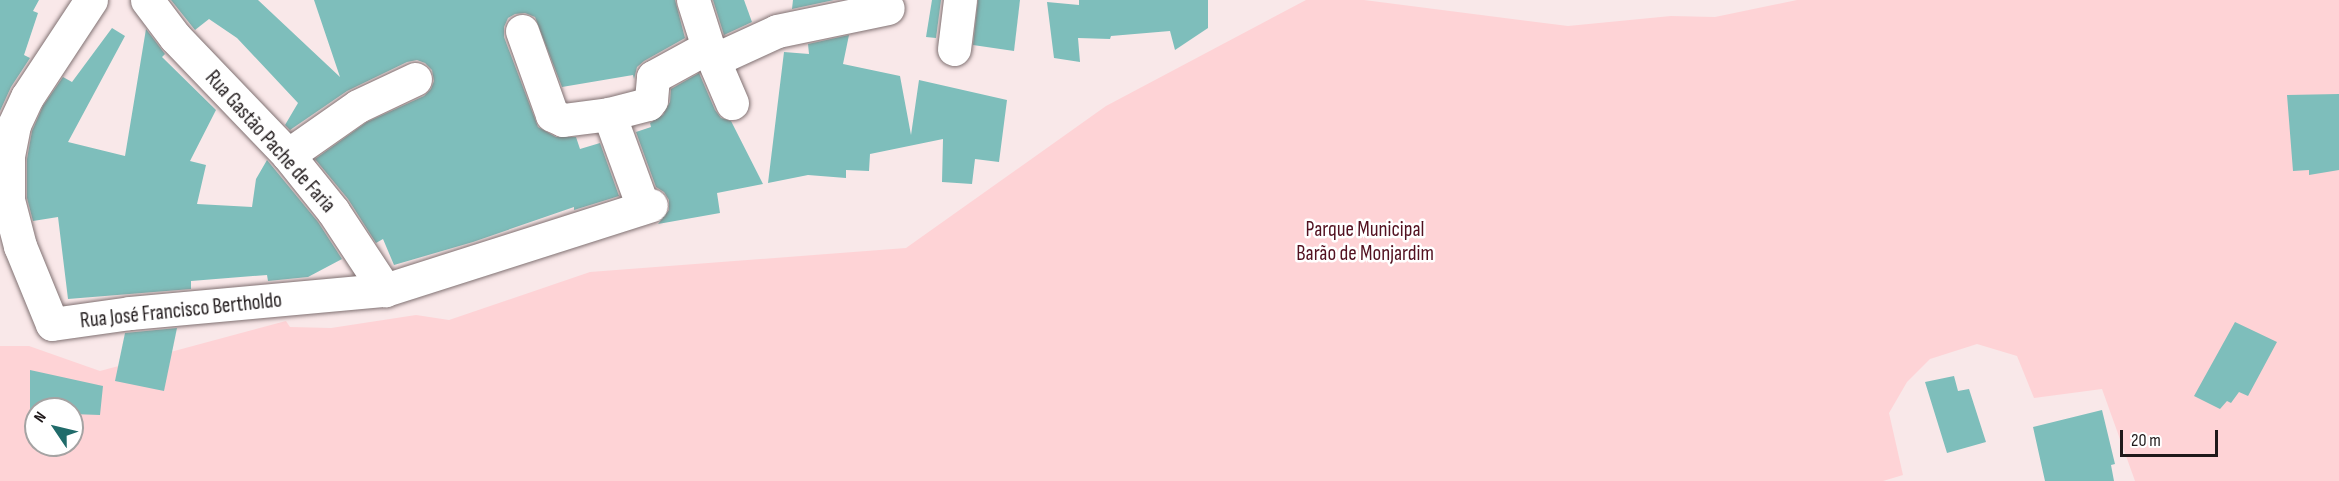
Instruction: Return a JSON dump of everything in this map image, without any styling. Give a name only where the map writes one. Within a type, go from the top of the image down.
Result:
[{"type":"street","name":"Rua José Francisco Bertholdo","points":[[91,0],[27,97],[14,125],[8,157],[8,200],[20,246],[52,324],[140,312],[385,290],[647,206],[609,114]]},
{"type":"street","name":"Rua Gastão Pache de Faria","points":[[147,0],[175,37],[288,155],[333,211],[385,290]]},
{"type":"street","points":[[693,0],[711,53],[732,103]]},
{"type":"street","points":[[954,49],[960,0]]},
{"type":"street","points":[[522,31],[552,115],[563,120],[609,114],[648,104],[651,100],[653,76],[711,53],[777,31],[889,11]]},
{"type":"street","points":[[288,155],[358,106],[415,79]]},
{"type":"green space","name":"Parque Municipal Barão de Monjardim","points":[[1306,0],[1364,0],[1568,26],[1671,16],[1715,17],[1797,0],[2339,0],[2339,481],[2135,481],[2102,389],[2034,398],[2017,356],[1977,344],[1930,359],[1907,382],[1889,413],[1903,475],[1883,481],[0,481],[0,346],[29,346],[100,371],[286,321],[290,327],[331,328],[416,315],[449,320],[590,272],[906,248],[1106,106]]},
{"type":"building","points":[[0,0],[39,0],[33,11],[38,13],[24,55],[30,58],[11,87],[0,111]]},
{"type":"building","points":[[171,0],[258,0],[340,77],[314,0],[675,0],[685,38],[644,61],[637,67],[634,79],[633,75],[562,87],[535,17],[525,13],[515,14],[508,18],[504,27],[504,37],[538,127],[556,137],[576,137],[580,149],[600,143],[619,196],[574,210],[574,207],[473,242],[394,265],[383,239],[376,243],[348,199],[315,159],[367,122],[424,96],[431,89],[434,81],[432,70],[425,63],[417,60],[407,62],[347,91],[290,130],[285,125],[298,103],[237,38],[209,19],[195,30]]},
{"type":"building","points":[[713,0],[744,0],[752,22],[724,35]]},
{"type":"building","points":[[793,0],[834,0],[792,9]]},
{"type":"building","points":[[932,0],[941,0],[936,38],[926,37]]},
{"type":"building","points":[[978,0],[1020,0],[1014,51],[973,45]]},
{"type":"building","points":[[1079,0],[1208,0],[1208,28],[1175,50],[1170,31],[1111,36],[1110,39],[1078,38],[1080,62],[1054,58],[1047,2],[1079,5]]},
{"type":"building","points":[[112,28],[125,36],[68,142],[125,156],[146,29],[165,54],[162,57],[216,110],[190,161],[206,165],[197,204],[252,207],[256,179],[267,160],[318,222],[342,259],[308,277],[268,281],[267,275],[191,281],[191,289],[68,299],[58,217],[33,221],[27,198],[27,159],[32,131],[43,106],[63,77],[72,82]]},
{"type":"building","points":[[849,35],[843,64],[900,76],[911,135],[919,80],[1007,100],[999,162],[975,159],[972,184],[942,182],[943,139],[870,154],[869,171],[846,170],[846,178],[808,175],[768,183],[784,52],[809,54],[808,44]]},
{"type":"building","points":[[699,73],[715,110],[721,118],[731,121],[763,184],[717,193],[720,213],[658,224],[669,210],[669,200],[664,192],[656,187],[636,132],[651,127],[650,123],[663,115],[670,102],[671,89]]},
{"type":"building","points":[[2339,94],[2339,170],[2309,175],[2309,170],[2293,171],[2287,95]]},
{"type":"building","points":[[2235,322],[2277,342],[2248,396],[2239,392],[2231,403],[2227,401],[2220,409],[2194,396]]},
{"type":"building","points":[[177,328],[164,391],[115,381],[125,333]]},
{"type":"building","points":[[30,370],[103,386],[100,415],[84,414],[84,397],[30,397]]},
{"type":"building","points":[[1954,376],[1958,391],[1969,389],[1986,442],[1947,453],[1925,382]]},
{"type":"building","points":[[2102,410],[2115,464],[2111,465],[2114,481],[2045,481],[2033,427]]}]
